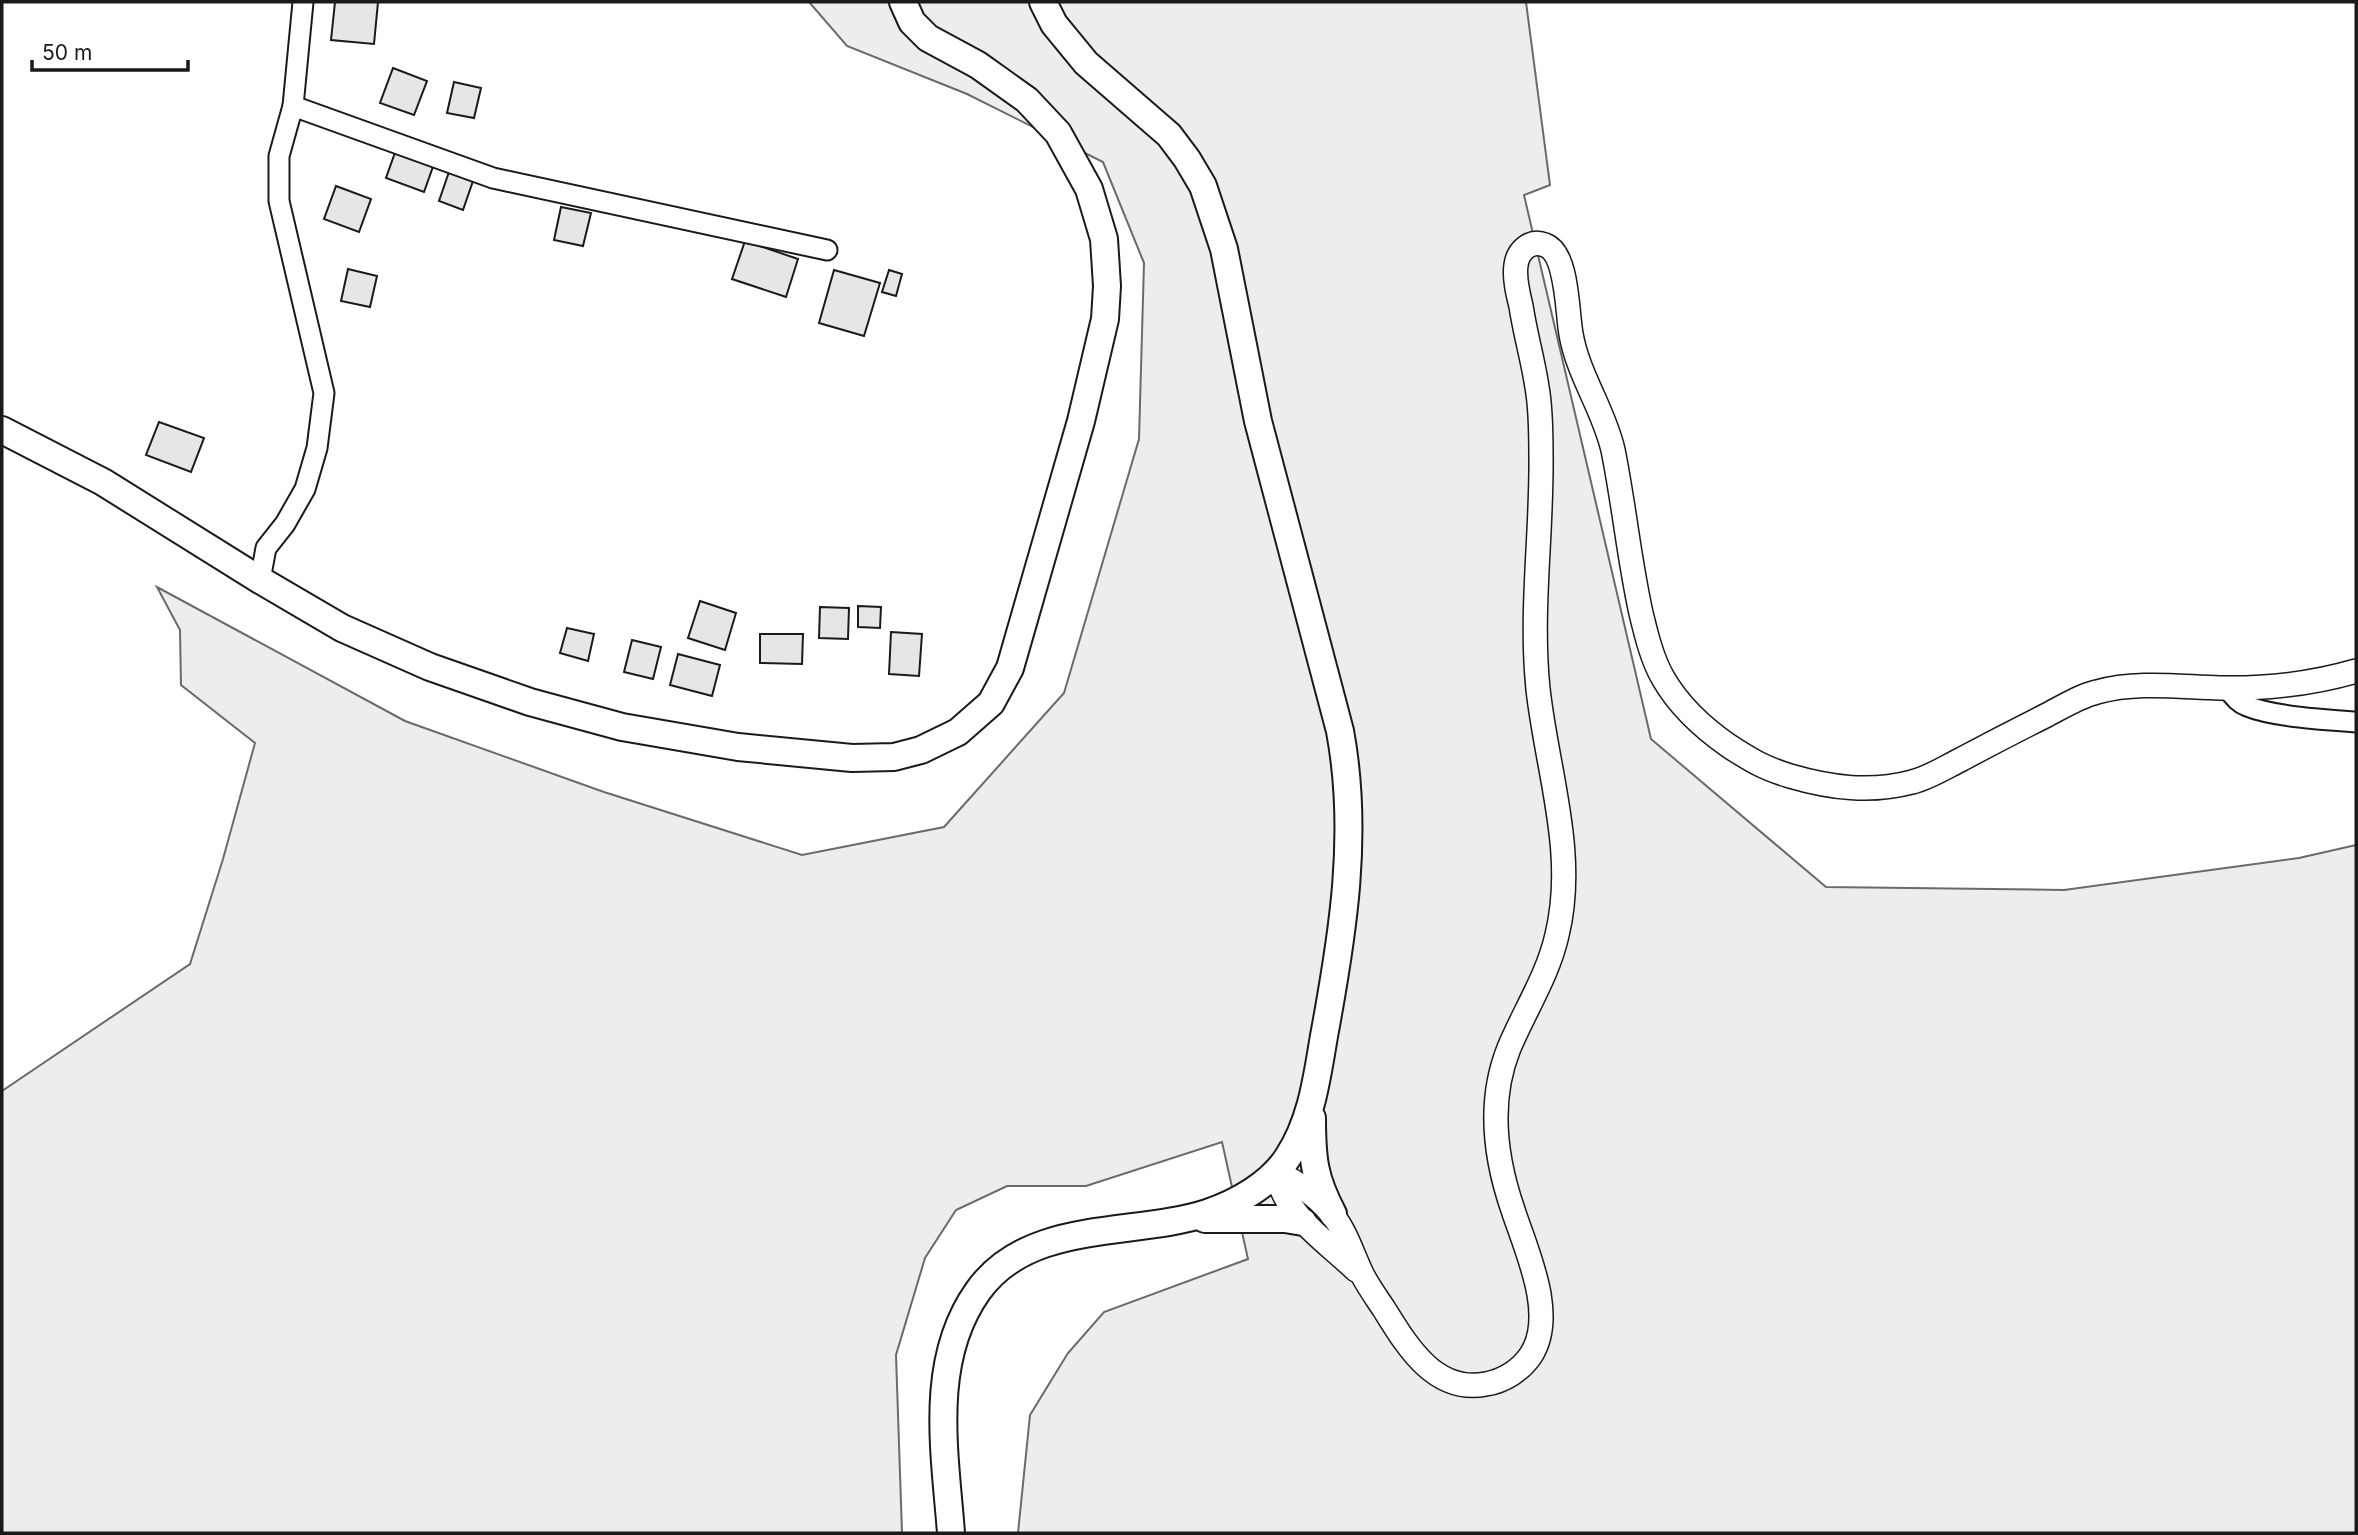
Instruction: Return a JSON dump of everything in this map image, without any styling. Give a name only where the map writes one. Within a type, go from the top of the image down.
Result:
[{"type":"main road","points":[[2,430],[103,482],[342,628],[430,667],[530,702],[622,727],[738,747],[852,758],[894,757],[921,750],[958,732],[991,703],[1010,668],[1081,421],[1105,319],[1107,286],[1104,239],[1089,189],[1058,133],[1027,100],[978,65],[928,38],[912,22],[903,2]]},
{"type":"main road","points":[[951,1533],[945,1453],[946,1368],[958,1326],[978,1290],[1007,1263],[1051,1242],[1208,1213],[1247,1195],[1276,1172],[1297,1142],[1312,1101],[1345,917],[1350,811],[1347,767],[1329,686],[1258,421],[1224,249],[1203,186],[1187,159],[1169,135],[1086,63],[1055,24],[1042,2]]},
{"type":"main road","points":[[1312,1101],[1314,1164],[1319,1187],[1333,1214]]},
{"type":"main road","points":[[1185,1219],[1285,1219],[1303,1222]]},
{"type":"street","points":[[260,580],[266,548],[285,524],[305,489],[317,448],[324,393],[279,201],[279,156],[293,106],[303,2]]},
{"type":"street","points":[[293,106],[493,178],[827,250]]},
{"type":"street","points":[[1276,1172],[1307,1190],[1333,1214],[1364,1277],[1404,1341],[1421,1362],[1439,1377],[1458,1385],[1480,1386],[1504,1380],[1531,1354],[1539,1337],[1541,1314],[1538,1286],[1500,1166],[1496,1123],[1501,1071],[1551,958],[1559,929],[1563,898],[1563,845],[1536,668],[1535,599],[1541,456],[1538,392],[1517,284],[1516,264],[1521,251],[1532,244],[1547,245],[1555,251],[1559,262],[1566,288],[1576,356],[1610,439],[1630,562],[1645,631],[1660,673],[1684,709],[1715,736],[1761,767],[1820,785],[1867,789],[1918,781],[2087,694],[2124,685],[2274,688],[2326,680],[2356,671]]},
{"type":"street","points":[[2228,688],[2234,699],[2248,707],[2319,719],[2356,722]]},
{"type":"street","points":[[1276,1172],[1284,1197],[1303,1222],[1364,1277]]},
{"type":"shaded area","points":[[809,2],[1526,2],[1550,185],[1524,195],[1651,739],[1826,887],[2064,890],[2299,858],[2356,845],[2356,1533],[1018,1533],[1030,1415],[1068,1353],[1104,1312],[1248,1259],[1222,1142],[1086,1186],[1007,1186],[956,1210],[925,1258],[896,1355],[902,1533],[2,1533],[2,1091],[190,964],[255,743],[181,685],[180,630],[157,587],[405,721],[604,792],[802,855],[944,827],[1064,693],[1139,439],[1144,263],[1103,162],[967,94],[847,46]]},
{"type":"building","points":[[335,2],[378,2],[374,44],[331,40]]},
{"type":"building","points":[[393,68],[427,81],[414,115],[380,103]]},
{"type":"building","points":[[454,82],[481,88],[474,118],[447,113]]},
{"type":"building","points":[[397,147],[435,161],[424,192],[386,178]]},
{"type":"building","points":[[450,169],[474,178],[463,210],[439,201]]},
{"type":"building","points":[[336,186],[371,199],[359,232],[324,219]]},
{"type":"building","points":[[561,207],[591,213],[583,246],[554,240]]},
{"type":"building","points":[[745,241],[798,259],[786,297],[732,279]]},
{"type":"building","points":[[348,269],[377,276],[370,307],[341,301]]},
{"type":"building","points":[[834,270],[880,283],[864,336],[819,323]]},
{"type":"building","points":[[889,270],[902,274],[896,296],[882,292]]},
{"type":"building","points":[[159,422],[204,438],[191,472],[146,455]]},
{"type":"building","points":[[700,601],[736,613],[725,650],[688,638]]},
{"type":"building","points":[[858,606],[881,607],[880,628],[858,627]]},
{"type":"building","points":[[820,607],[849,608],[848,639],[819,638]]},
{"type":"building","points":[[567,628],[594,634],[588,661],[560,653]]},
{"type":"building","points":[[891,632],[922,634],[919,676],[889,674]]},
{"type":"building","points":[[760,634],[803,634],[802,664],[760,663]]},
{"type":"building","points":[[632,640],[661,647],[653,679],[624,672]]},
{"type":"building","points":[[678,654],[720,665],[712,696],[670,685]]}]
